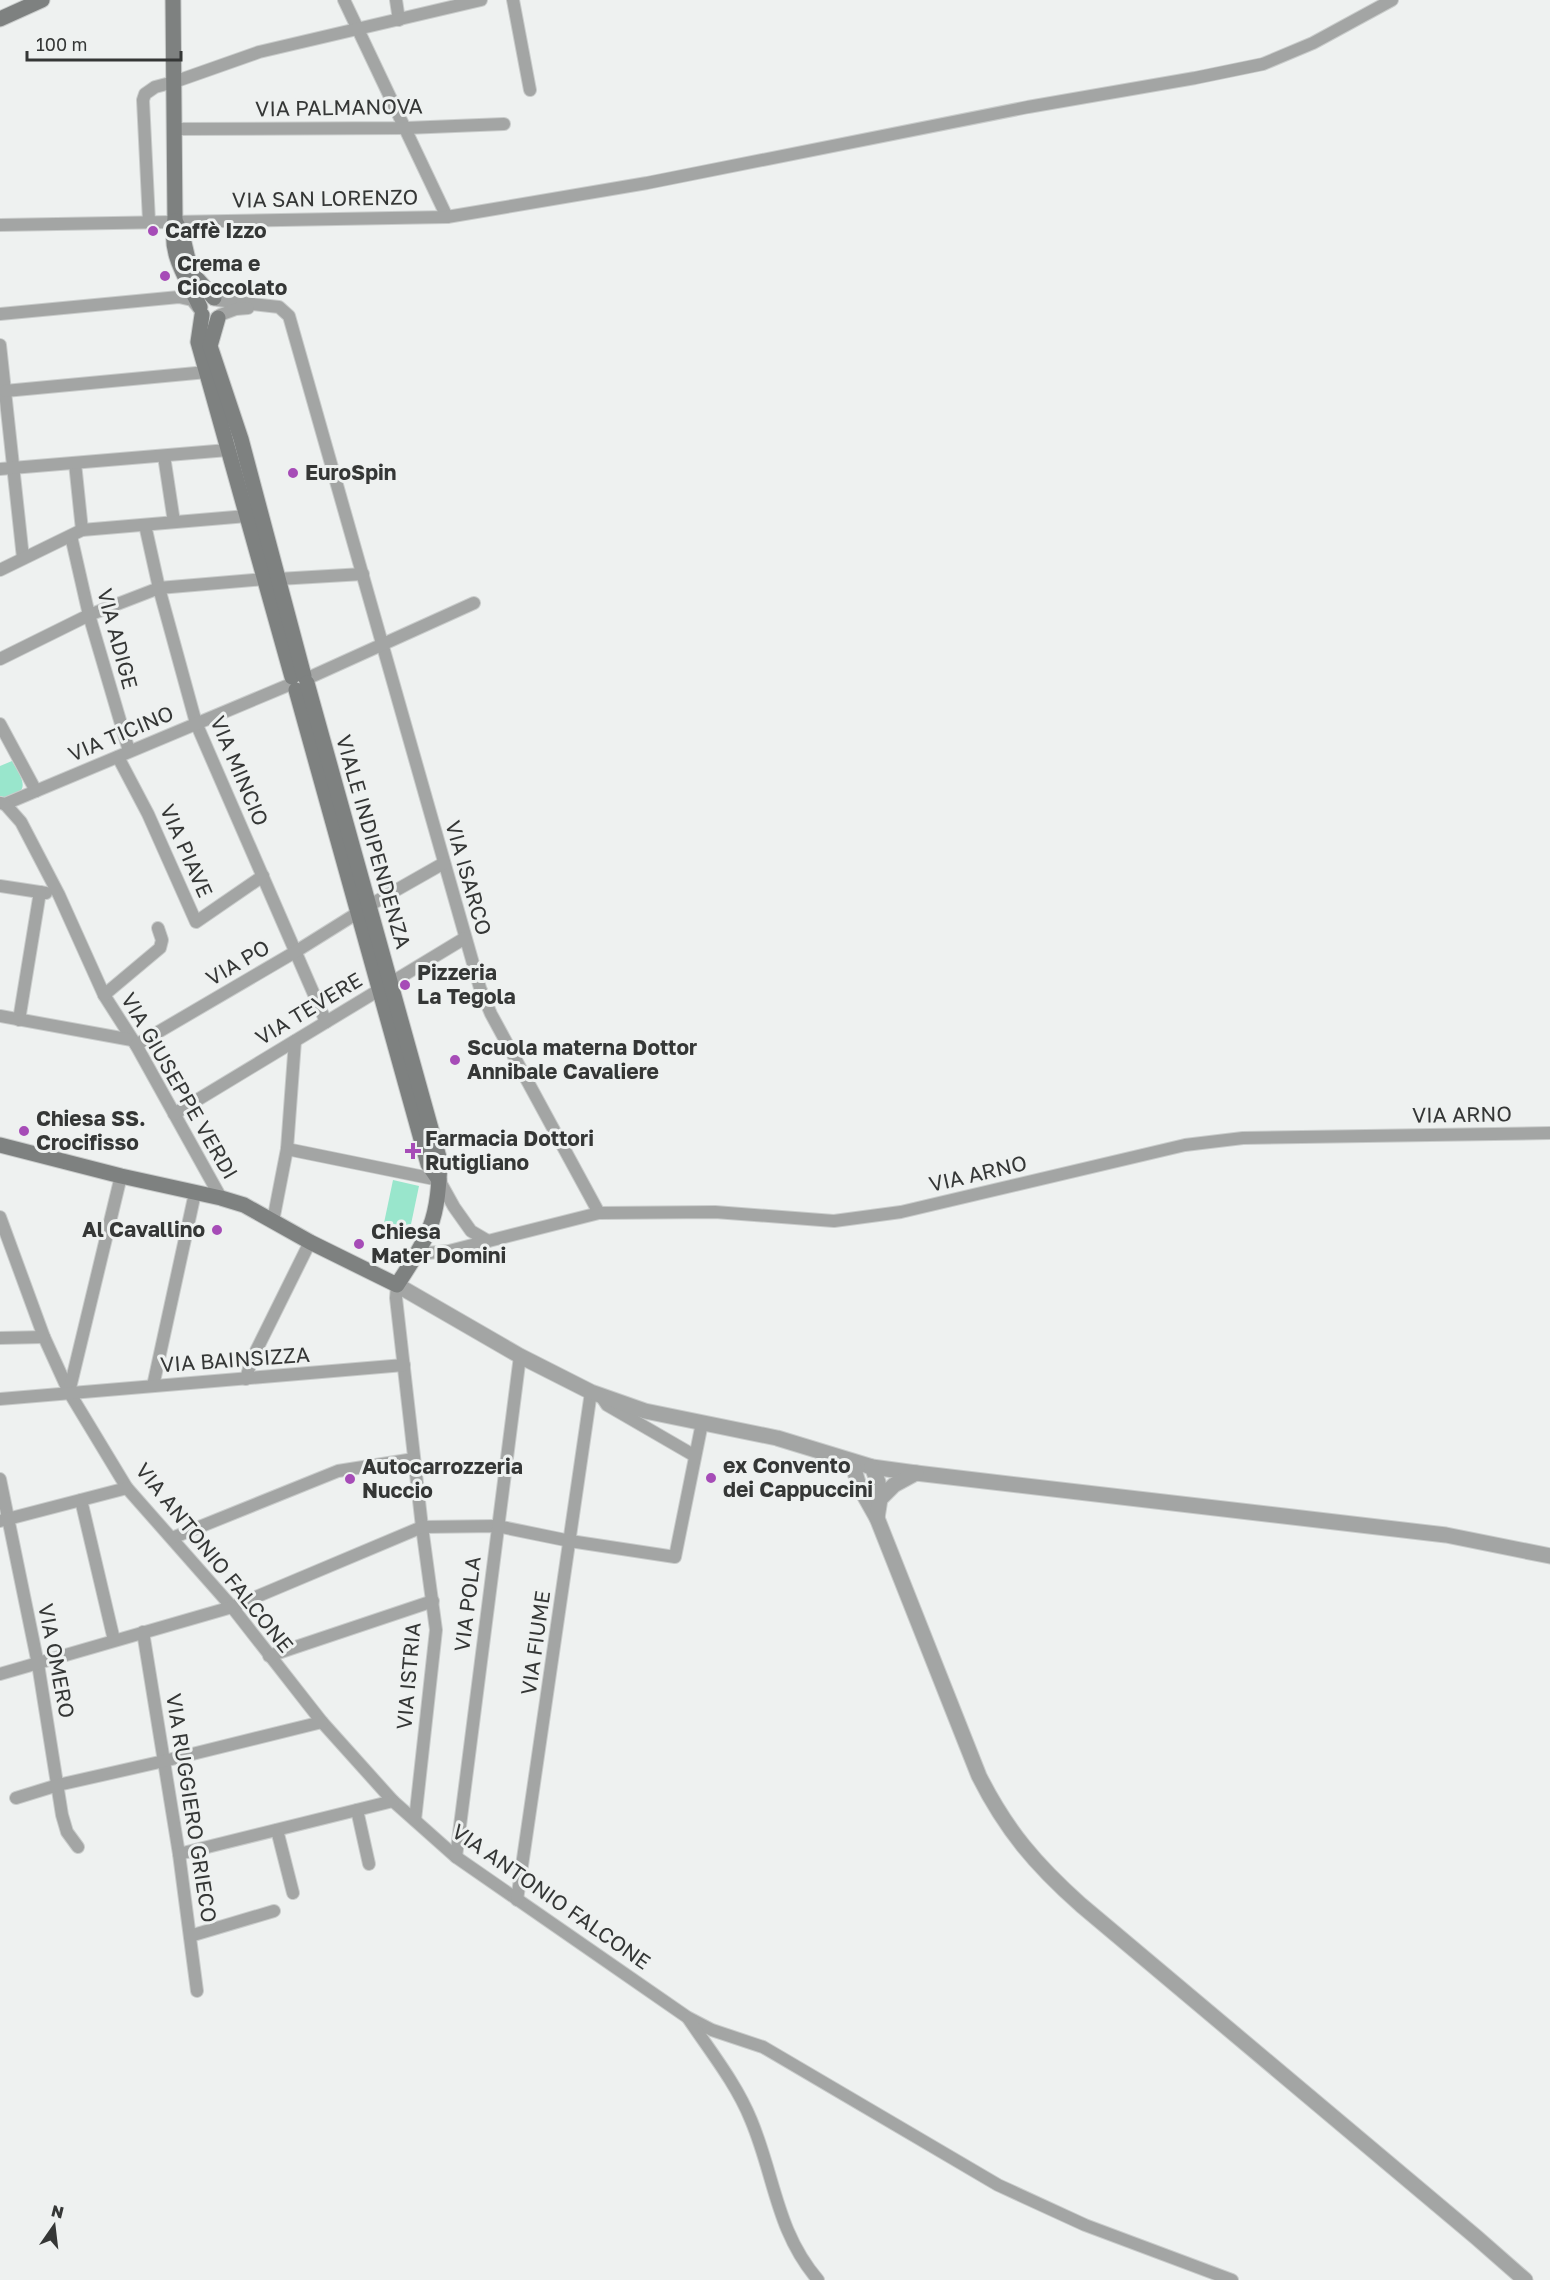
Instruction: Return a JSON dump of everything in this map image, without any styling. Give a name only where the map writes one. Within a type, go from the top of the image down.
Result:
[{"type":"main road","points":[[0,19],[42,0]]},
{"type":"main road","points":[[173,0],[175,221],[171,237],[185,281],[201,311],[211,320],[219,317],[222,305],[191,272],[183,234],[175,221]]},
{"type":"main road","points":[[201,311],[207,299],[215,299]]},
{"type":"main road","name":"VIALE INDIPENDENZA","points":[[201,311],[198,342],[247,516],[271,579]]},
{"type":"main road","name":"VIALE INDIPENDENZA","points":[[219,317],[210,346],[241,439],[271,579],[385,986],[440,1161],[431,1225],[417,1254],[397,1285]]},
{"type":"main road","points":[[0,1145],[244,1205],[310,1242],[397,1285]]},
{"type":"street","points":[[344,0],[447,217]]},
{"type":"street","points":[[396,0],[399,20]]},
{"type":"street","points":[[149,221],[143,100],[145,94],[155,87],[259,52],[481,0]]},
{"type":"street","points":[[513,0],[530,90]]},
{"type":"street","name":"VIA SAN LORENZO","points":[[0,225],[447,217],[647,183],[1263,63],[1313,43],[1392,0]]},
{"type":"street","name":"VIA PALMANOVA","points":[[174,129],[406,128],[504,124]]},
{"type":"street","points":[[0,314],[179,297],[192,300],[201,311]]},
{"type":"street","points":[[215,299],[268,306]]},
{"type":"street","points":[[219,317],[236,309],[268,306]]},
{"type":"street","name":"VIA ISARCO","points":[[268,306],[279,307],[289,316],[480,988],[491,1014],[598,1213]]},
{"type":"street","points":[[0,345],[5,391],[6,469],[23,558]]},
{"type":"street","points":[[5,391],[207,372]]},
{"type":"street","points":[[6,469],[228,450]]},
{"type":"street","points":[[164,456],[174,522]]},
{"type":"street","points":[[75,463],[82,530]]},
{"type":"street","points":[[0,570],[82,530],[247,516]]},
{"type":"street","name":"VIA MINCIO","points":[[145,525],[159,588],[196,723],[326,1022]]},
{"type":"street","name":"VIA ADIGE","points":[[71,536],[124,754]]},
{"type":"street","points":[[0,659],[89,615],[159,588],[363,574]]},
{"type":"street","name":"VIA TICINO","points":[[2,804],[299,681],[474,603]]},
{"type":"street","points":[[0,724],[36,791]]},
{"type":"street","name":"VIA PIAVE","points":[[124,754],[196,922],[263,876]]},
{"type":"street","name":"VIA GIUSEPPE VERDI","points":[[2,804],[21,822],[104,994],[134,1042],[221,1198]]},
{"type":"street","name":"VIA PO","points":[[134,1042],[295,952],[444,863]]},
{"type":"street","points":[[0,886],[58,895]]},
{"type":"street","points":[[19,1020],[40,892]]},
{"type":"street","name":"VIA GIUSEPPE VERDI","points":[[104,994],[160,948],[162,940],[158,927]]},
{"type":"street","name":"VIA TEVERE","points":[[174,1114],[465,938]]},
{"type":"street","points":[[0,1016],[134,1042]]},
{"type":"street","points":[[273,1221],[287,1149],[295,1041]]},
{"type":"street","name":"VIA ARNO","points":[[417,1254],[449,1251],[598,1213],[715,1212],[834,1221],[901,1212],[1185,1145],[1243,1137],[1550,1133]]},
{"type":"street","points":[[287,1149],[439,1180],[471,1231],[488,1241]]},
{"type":"street","points":[[69,1392],[121,1176]]},
{"type":"street","points":[[153,1386],[195,1193]]},
{"type":"street","name":"VIA ANTONIO FALCONE","points":[[0,1217],[44,1337],[69,1392],[127,1488],[232,1607],[322,1722],[393,1801],[456,1857],[687,2017],[712,2030],[763,2047],[998,2185],[1085,2225],[1232,2280]]},
{"type":"street","points":[[246,1379],[251,1361],[310,1242]]},
{"type":"street","points":[[397,1285],[520,1356],[596,1394],[645,1411],[801,1444],[873,1467],[1446,1535],[1550,1556]]},
{"type":"street","name":"VIA ISTRIA","points":[[397,1285],[396,1298],[414,1459],[436,1630],[415,1820]]},
{"type":"street","points":[[0,1338],[44,1337]]},
{"type":"street","name":"VIA POLA","points":[[456,1857],[520,1356]]},
{"type":"street","name":"VIA BAINSIZZA","points":[[0,1399],[404,1365]]},
{"type":"street","points":[[596,1394],[607,1405],[695,1456]]},
{"type":"street","name":"VIA FIUME","points":[[517,1899],[570,1541],[596,1394]]},
{"type":"street","points":[[0,1674],[232,1607],[422,1527],[497,1526],[570,1541],[675,1557],[702,1423]]},
{"type":"street","points":[[172,1538],[338,1471],[414,1459]]},
{"type":"street","points":[[852,1462],[859,1486],[877,1518],[979,1776],[995,1808],[1024,1849],[1056,1883],[1081,1905],[1525,2280]]},
{"type":"street","points":[[873,1467],[880,1499],[877,1518]]},
{"type":"street","points":[[880,1499],[894,1485],[916,1473]]},
{"type":"street","name":"VIA OMERO","points":[[0,1479],[4,1520],[38,1664],[62,1815],[67,1832],[78,1847]]},
{"type":"street","points":[[4,1520],[127,1488]]},
{"type":"street","points":[[81,1500],[114,1640]]},
{"type":"street","points":[[269,1656],[433,1601]]},
{"type":"street","name":"VIA RUGGIERO GRIECO","points":[[143,1632],[197,1991]]},
{"type":"street","points":[[16,1798],[58,1785],[322,1722]]},
{"type":"street","points":[[178,1854],[393,1801]]},
{"type":"street","points":[[357,1810],[369,1864]]},
{"type":"street","points":[[277,1830],[293,1893]]},
{"type":"street","points":[[190,1936],[274,1911]]},
{"type":"street","points":[[687,2017],[732,2084],[751,2119],[785,2229],[803,2262],[818,2280]]},
{"type":"green space","points":[[12,761],[22,780],[22,788],[20,792],[11,797],[0,796],[0,766]]},
{"type":"green space","points":[[393,1180],[419,1186],[410,1229],[384,1223]]},
{"type":"place","name":"Caffè Izzo","points":[[153,231]]},
{"type":"place","name":"Crema e Cioccolato","points":[[165,276]]},
{"type":"place","name":"EuroSpin","points":[[293,473]]},
{"type":"place","name":"Pizzeria La Tegola","points":[[405,985]]},
{"type":"place","name":"Scuola materna Dottor Annibale Cavaliere","points":[[455,1060]]},
{"type":"place","name":"Chiesa SS. Crocifisso","points":[[24,1131]]},
{"type":"place","name":"Farmacia Dottori Rutigliano","points":[[413,1151]]},
{"type":"place","name":"Al Cavallino","points":[[217,1230]]},
{"type":"place","name":"Chiesa Mater Domini","points":[[359,1244]]},
{"type":"place","name":"ex Convento dei Cappuccini","points":[[711,1478]]},
{"type":"place","name":"Autocarrozzeria Nuccio","points":[[350,1479]]}]
